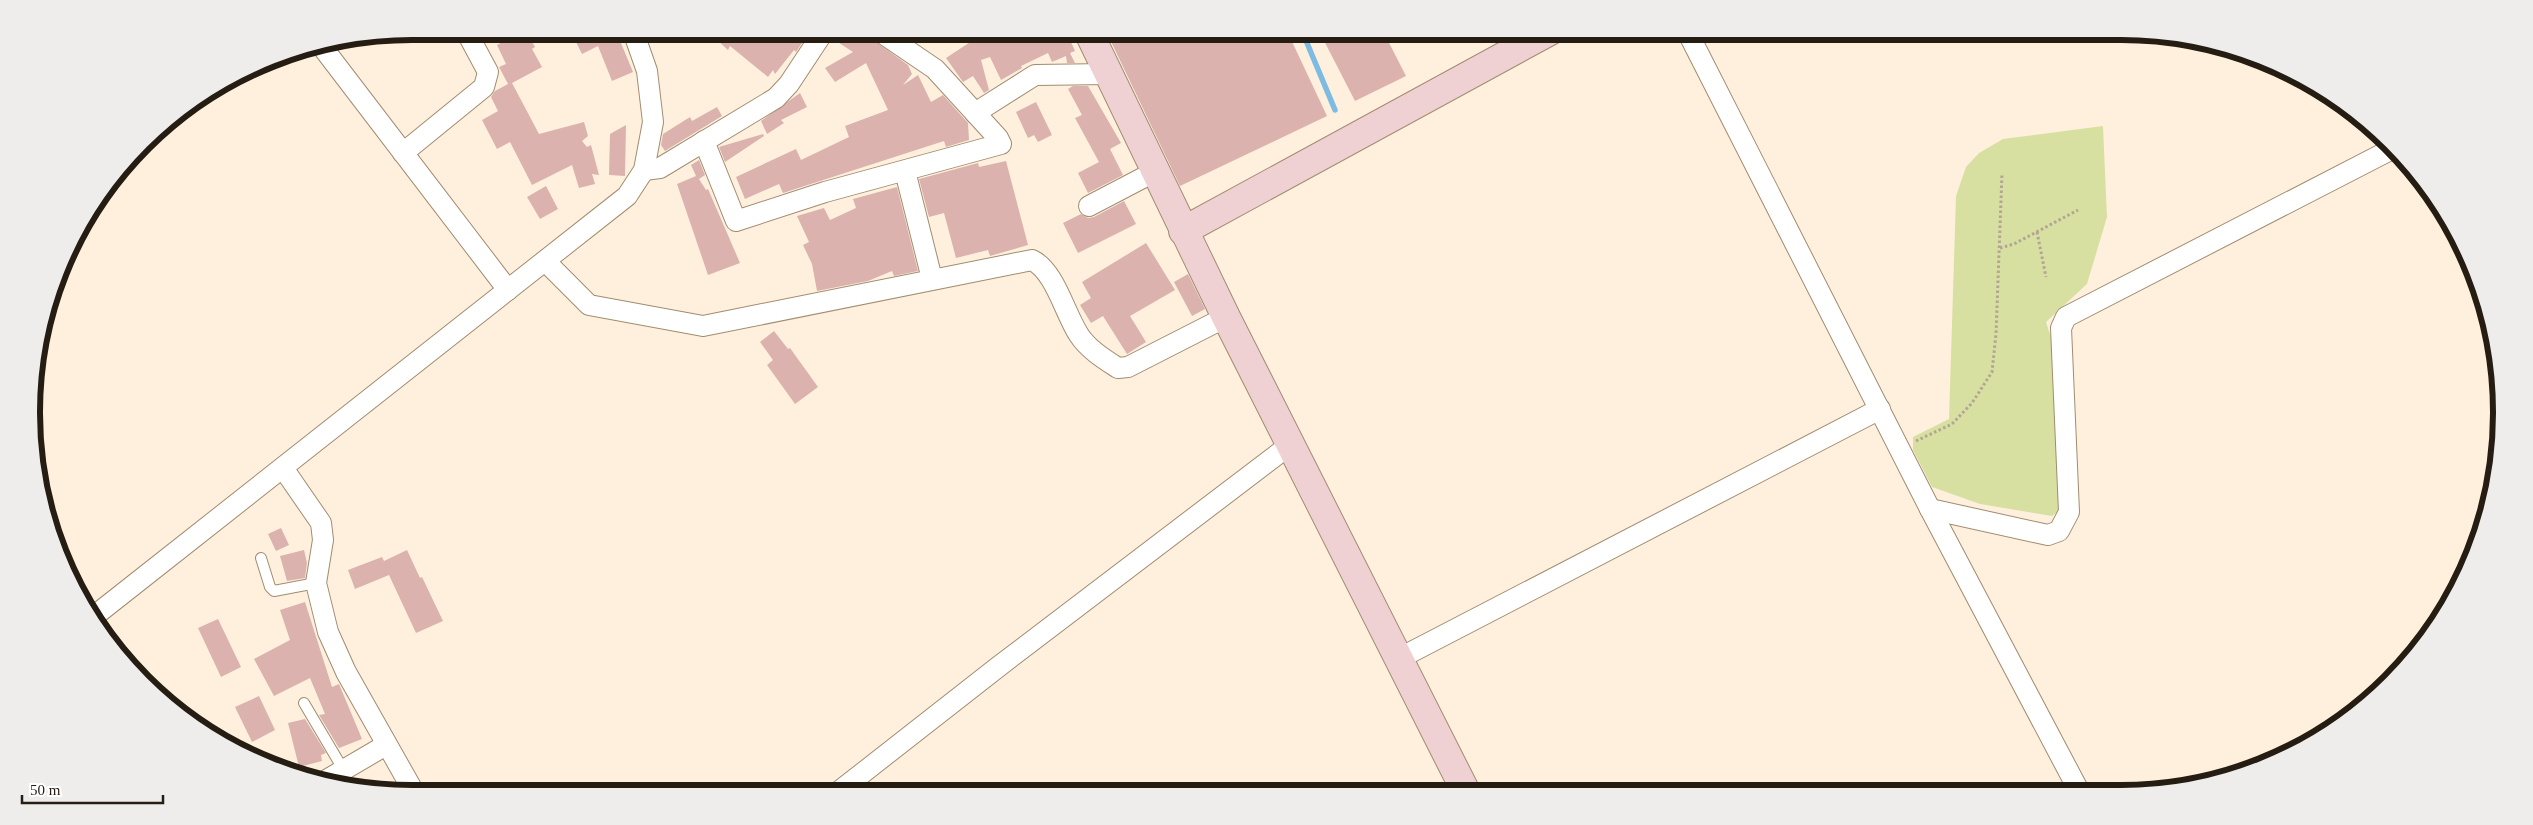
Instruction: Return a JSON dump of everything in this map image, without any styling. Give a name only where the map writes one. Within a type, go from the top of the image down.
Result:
[{"type":"street","points":[[403,153],[484,87],[488,72],[471,40]]},
{"type":"street","points":[[99,612],[627,196],[644,170],[653,122],[647,71],[636,40]]},
{"type":"street","points":[[644,170],[660,168],[776,98],[789,84],[818,40]]},
{"type":"street","points":[[704,141],[736,221],[825,192],[1001,144],[998,138],[936,69],[892,40]]},
{"type":"street","points":[[1092,40],[1183,231],[1462,785]]},
{"type":"street","points":[[1183,231],[1533,40]]},
{"type":"street","points":[[1691,40],[1930,509],[2076,785]]},
{"type":"street","points":[[325,51],[508,290]]},
{"type":"street","points":[[975,113],[1035,75],[1108,74]]},
{"type":"street","points":[[1930,509],[2048,535],[2059,531],[2068,512],[2061,328],[2066,317],[2387,152]]},
{"type":"street","points":[[905,171],[932,279]]},
{"type":"street","points":[[1089,206],[1154,172]]},
{"type":"street","points":[[545,261],[589,305],[703,326],[1032,260],[1046,271],[1079,335],[1090,348],[1118,368],[1128,367],[1226,317]]},
{"type":"street","points":[[1398,659],[1880,409]]},
{"type":"street","points":[[847,785],[998,667],[1291,444]]},
{"type":"street","points":[[283,468],[321,522],[322,540],[316,583],[328,632],[346,672],[409,785]]},
{"type":"street","points":[[332,776],[386,745]]},
{"type":"lane","points":[[261,558],[270,588],[274,591],[316,583]]},
{"type":"lane","points":[[304,703],[343,769]]},
{"type":"path","points":[[1899,448],[1952,424],[1972,403],[1992,372],[1996,334],[2002,174]]},
{"type":"path","points":[[2000,248],[2014,244],[2078,210]]},
{"type":"path","points":[[2037,232],[2046,277]]},
{"type":"green space","points":[[2103,126],[2107,217],[2087,284],[2046,322],[2054,347],[2060,510],[2052,516],[1980,504],[1932,487],[1913,450],[1913,437],[1949,419],[1956,196],[1966,167],[1979,153],[2003,139]]},
{"type":"building","points":[[506,40],[531,40],[535,47],[532,49],[542,67],[512,83],[539,134],[584,122],[588,136],[582,141],[587,147],[591,145],[599,175],[592,174],[595,184],[579,188],[572,165],[532,185],[510,142],[497,149],[482,120],[498,111],[491,97],[495,91],[508,84],[499,67],[506,64],[497,45]]},
{"type":"building","points":[[575,40],[620,40],[633,72],[612,81],[598,46],[582,54]]},
{"type":"building","points":[[717,40],[804,40],[796,52],[794,50],[775,74],[773,70],[768,77],[730,46],[728,50]]},
{"type":"building","points":[[835,40],[873,40],[908,65],[912,74],[903,85],[918,75],[931,102],[943,95],[968,123],[969,140],[946,147],[944,141],[783,193],[779,184],[745,199],[736,177],[796,149],[801,160],[849,137],[845,126],[888,110],[866,63],[835,82],[825,68],[853,52]]},
{"type":"building","points":[[973,40],[1070,40],[1075,51],[1070,53],[1075,63],[1067,63],[1066,56],[1052,62],[1048,53],[1021,66],[1022,68],[1001,80],[990,57],[981,60],[989,90],[984,93],[973,76],[963,82],[946,58]]},
{"type":"building","points":[[1110,40],[1291,40],[1327,116],[1180,186]]},
{"type":"building","points":[[1324,40],[1388,40],[1406,76],[1355,101]]},
{"type":"building","points":[[1073,86],[1088,86],[1121,143],[1110,149],[1123,175],[1088,193],[1078,173],[1099,162],[1075,118],[1082,115],[1068,89]]},
{"type":"building","points":[[800,93],[807,107],[781,120],[784,123],[767,134],[761,121]]},
{"type":"building","points":[[1036,102],[1052,135],[1038,142],[1034,135],[1028,138],[1016,112]]},
{"type":"building","points":[[717,107],[722,116],[665,151],[661,145],[663,134],[690,117],[692,121]]},
{"type":"building","points":[[626,125],[625,176],[609,175],[610,134]]},
{"type":"building","points":[[763,134],[764,136],[725,162],[719,147]]},
{"type":"building","points":[[699,160],[705,175],[699,179],[706,190],[708,189],[740,263],[708,275],[677,184],[696,176],[691,165]]},
{"type":"building","points":[[1006,161],[1028,245],[990,256],[988,250],[956,258],[944,213],[929,217],[919,179],[978,163],[979,167]]},
{"type":"building","points":[[546,186],[558,209],[540,219],[527,197]]},
{"type":"building","points":[[897,187],[918,271],[894,276],[892,271],[868,281],[817,291],[812,264],[803,245],[809,242],[797,216],[824,208],[830,220],[856,208],[853,199]]},
{"type":"building","points":[[1124,201],[1136,224],[1078,253],[1063,223],[1081,214],[1088,218],[1094,217]]},
{"type":"building","points":[[1146,243],[1175,290],[1130,316],[1146,342],[1127,354],[1103,316],[1091,323],[1080,305],[1091,298],[1082,282]]},
{"type":"building","points":[[1188,274],[1205,309],[1192,316],[1174,282]]},
{"type":"building","points":[[774,331],[788,349],[790,348],[818,387],[795,404],[767,365],[773,360],[760,342]]},
{"type":"building","points":[[281,528],[289,545],[276,551],[268,534]]},
{"type":"building","points":[[304,550],[307,563],[305,578],[287,581],[280,556]]},
{"type":"building","points":[[407,550],[443,621],[416,633],[389,575],[355,589],[348,570],[382,557],[384,561]]},
{"type":"building","points":[[305,602],[332,687],[339,684],[362,739],[339,748],[319,715],[325,714],[310,678],[274,696],[254,659],[290,640],[280,610]]},
{"type":"building","points":[[218,619],[241,667],[221,677],[198,628]]},
{"type":"building","points":[[259,696],[275,730],[252,742],[235,707]]},
{"type":"building","points":[[305,719],[326,753],[321,755],[322,761],[299,767],[288,723]]},
{"type":"waterway","points":[[1306,40],[1335,110]]}]
